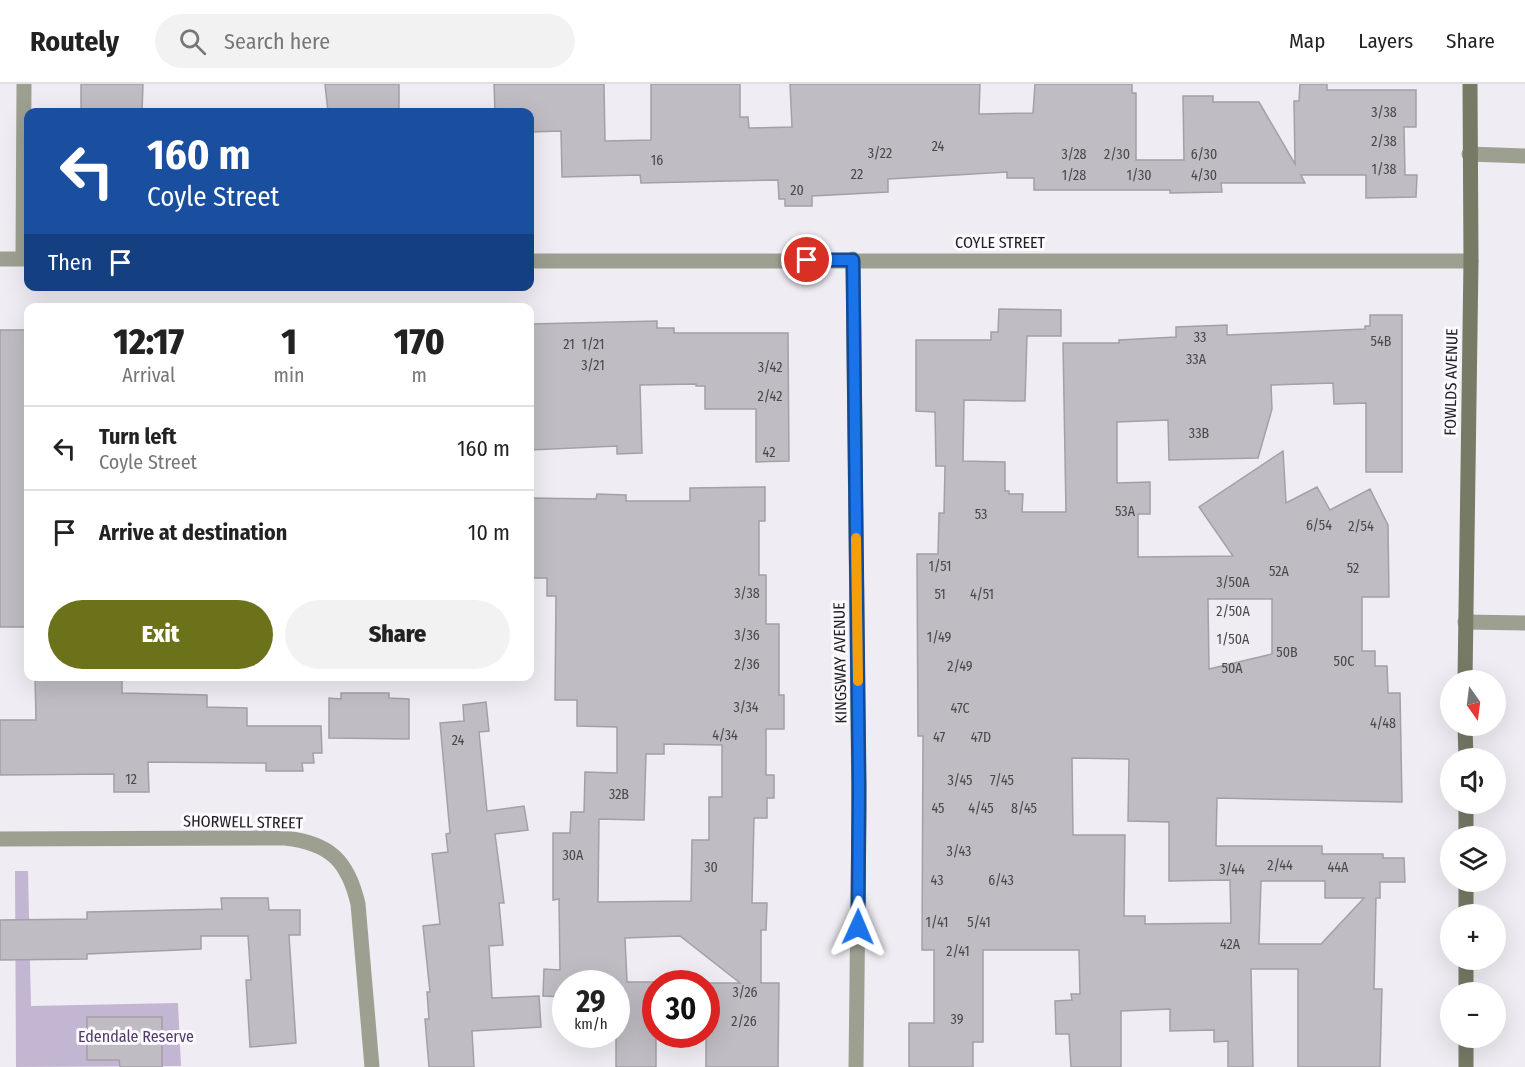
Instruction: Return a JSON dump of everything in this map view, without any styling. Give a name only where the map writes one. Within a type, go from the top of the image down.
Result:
[{"type":"street","points":[[24,84],[24,108]]},
{"type":"street","name":"FOWLDS AVENUE","points":[[1465,670],[1471,261],[1470,84]]},
{"type":"street","points":[[1469,154],[1525,156]]},
{"type":"street","points":[[0,259],[24,259]]},
{"type":"street","name":"KINGSWAY AVENUE","points":[[853,260],[859,810],[856,1067]]},
{"type":"street","name":"COYLE STREET","points":[[534,261],[1471,261]]},
{"type":"street","points":[[1465,622],[1525,623]]},
{"type":"street","name":"SHORWELL STREET","points":[[0,839],[285,838],[308,840],[327,849],[341,862],[353,883],[358,904],[372,1067]]},
{"type":"street","points":[[1466,1048],[1466,1067]]},
{"type":"green space","name":"Edendale Reserve","points":[[15,871],[28,871],[31,1006],[178,1003],[181,1066],[16,1067]]},
{"type":"building","points":[[81,84],[143,84],[142,108],[81,108]]},
{"type":"building","points":[[325,84],[399,84],[399,108],[328,108]]},
{"type":"building","points":[[494,84],[604,84],[605,141],[651,140],[651,84],[740,84],[740,117],[748,117],[749,128],[792,127],[790,84],[980,84],[979,114],[1033,113],[1035,84],[1132,84],[1132,93],[1136,93],[1136,160],[1184,160],[1183,96],[1213,96],[1213,102],[1259,102],[1295,164],[1294,101],[1299,101],[1300,84],[1327,84],[1327,90],[1416,90],[1416,127],[1404,127],[1405,175],[1417,175],[1416,197],[1366,198],[1366,175],[1301,175],[1305,183],[1221,183],[1222,192],[1170,193],[1170,190],[1034,190],[1034,178],[1007,178],[1007,172],[888,179],[888,192],[812,196],[812,206],[785,206],[785,199],[779,199],[778,180],[641,183],[640,175],[562,177],[561,131],[534,132],[534,108],[495,108]]},
{"type":"building","points":[[999,309],[1061,310],[1061,336],[1027,336],[1025,401],[964,400],[963,461],[1005,462],[1005,491],[1009,491],[1009,494],[1023,494],[1022,512],[1066,512],[1063,343],[1119,343],[1119,340],[1176,337],[1176,327],[1227,325],[1227,335],[1365,329],[1365,326],[1370,326],[1370,315],[1402,315],[1402,472],[1366,472],[1366,403],[1334,404],[1333,383],[1271,385],[1272,409],[1258,458],[1169,460],[1168,420],[1117,422],[1117,483],[1150,482],[1150,514],[1138,514],[1138,557],[1233,556],[1199,507],[1283,451],[1286,503],[1317,487],[1330,510],[1370,489],[1388,525],[1389,597],[1362,597],[1362,651],[1375,651],[1375,666],[1387,666],[1388,693],[1400,693],[1402,802],[1217,798],[1216,846],[1322,846],[1322,854],[1383,854],[1383,858],[1404,858],[1405,882],[1380,882],[1380,898],[1376,898],[1374,989],[1382,989],[1380,1067],[1298,1067],[1298,969],[1251,969],[1253,1067],[1228,1067],[1228,1041],[1214,1042],[1214,1030],[1170,1031],[1170,1009],[1121,1011],[1121,1067],[1071,1067],[1069,1034],[1056,1034],[1055,1001],[1072,1000],[1071,994],[1080,994],[1079,950],[983,950],[983,1042],[973,1042],[973,1067],[909,1067],[909,1023],[934,1023],[934,950],[922,950],[923,736],[918,736],[917,554],[938,554],[939,513],[944,513],[945,466],[936,466],[935,412],[916,411],[916,340],[991,340],[991,332],[998,332]],"holes":[[[1208,599],[1272,599],[1272,654],[1209,669]],[[1072,758],[1129,759],[1128,821],[1169,822],[1169,881],[1230,880],[1231,923],[1145,924],[1145,916],[1124,916],[1125,835],[1073,835]],[[1261,881],[1325,881],[1325,898],[1364,898],[1321,944],[1259,944]]]},
{"type":"building","points":[[657,321],[657,328],[674,328],[674,333],[788,333],[789,461],[756,462],[756,409],[705,409],[705,386],[696,386],[696,384],[640,385],[642,453],[617,454],[617,446],[534,450],[534,324]]},
{"type":"building","points":[[0,330],[24,330],[24,627],[0,627]]},
{"type":"building","points":[[765,487],[765,521],[759,521],[759,575],[766,575],[766,624],[779,624],[779,695],[784,695],[784,729],[766,729],[766,775],[774,775],[774,798],[767,798],[767,818],[754,818],[752,903],[767,903],[766,930],[761,930],[761,983],[779,983],[778,1067],[706,1067],[706,1048],[720,1048],[720,983],[740,983],[680,936],[625,938],[626,970],[560,970],[559,899],[553,900],[553,833],[570,833],[571,812],[584,812],[585,772],[617,773],[617,727],[577,726],[577,700],[555,700],[556,596],[547,596],[547,578],[534,578],[534,498],[596,499],[597,494],[626,495],[626,501],[690,501],[690,488]],"holes":[[[664,744],[722,745],[722,797],[709,797],[709,840],[692,840],[691,901],[598,902],[599,819],[644,820],[646,754],[664,754]]]},
{"type":"building","points":[[35,681],[122,681],[122,693],[207,695],[207,707],[247,708],[247,726],[321,726],[322,753],[313,753],[314,763],[302,763],[303,771],[266,771],[266,763],[148,762],[149,792],[114,792],[114,774],[0,775],[0,720],[36,720]]},
{"type":"building","points":[[341,693],[389,693],[389,698],[409,699],[409,739],[329,738],[329,698],[341,699]]},
{"type":"building","points":[[486,702],[489,731],[479,732],[487,811],[524,806],[528,830],[495,834],[504,903],[499,903],[503,945],[489,946],[492,998],[539,996],[541,1027],[472,1031],[474,1067],[429,1067],[425,1019],[429,1019],[427,992],[430,992],[423,926],[440,924],[432,854],[448,852],[446,834],[450,833],[440,723],[464,721],[463,705]]},
{"type":"building","points":[[221,898],[268,898],[269,910],[300,910],[300,935],[289,935],[296,1043],[250,1047],[246,980],[251,980],[248,936],[201,936],[201,949],[87,954],[87,959],[0,960],[0,920],[87,919],[87,912],[222,909]]},
{"type":"building","points":[[544,969],[560,970],[552,970],[552,996],[543,996]]},
{"type":"building","points":[[630,982],[642,982],[642,1048],[656,1048],[656,1067],[616,1067],[616,1048],[630,1048]]},
{"type":"building","points":[[87,1017],[162,1017],[162,1067],[120,1067],[119,1060],[87,1060]]},
{"type":"slow traffic","points":[[856,538],[858,681]]},
{"type":"route","points":[[807,260],[853,260],[859,787],[858,927]]}]
